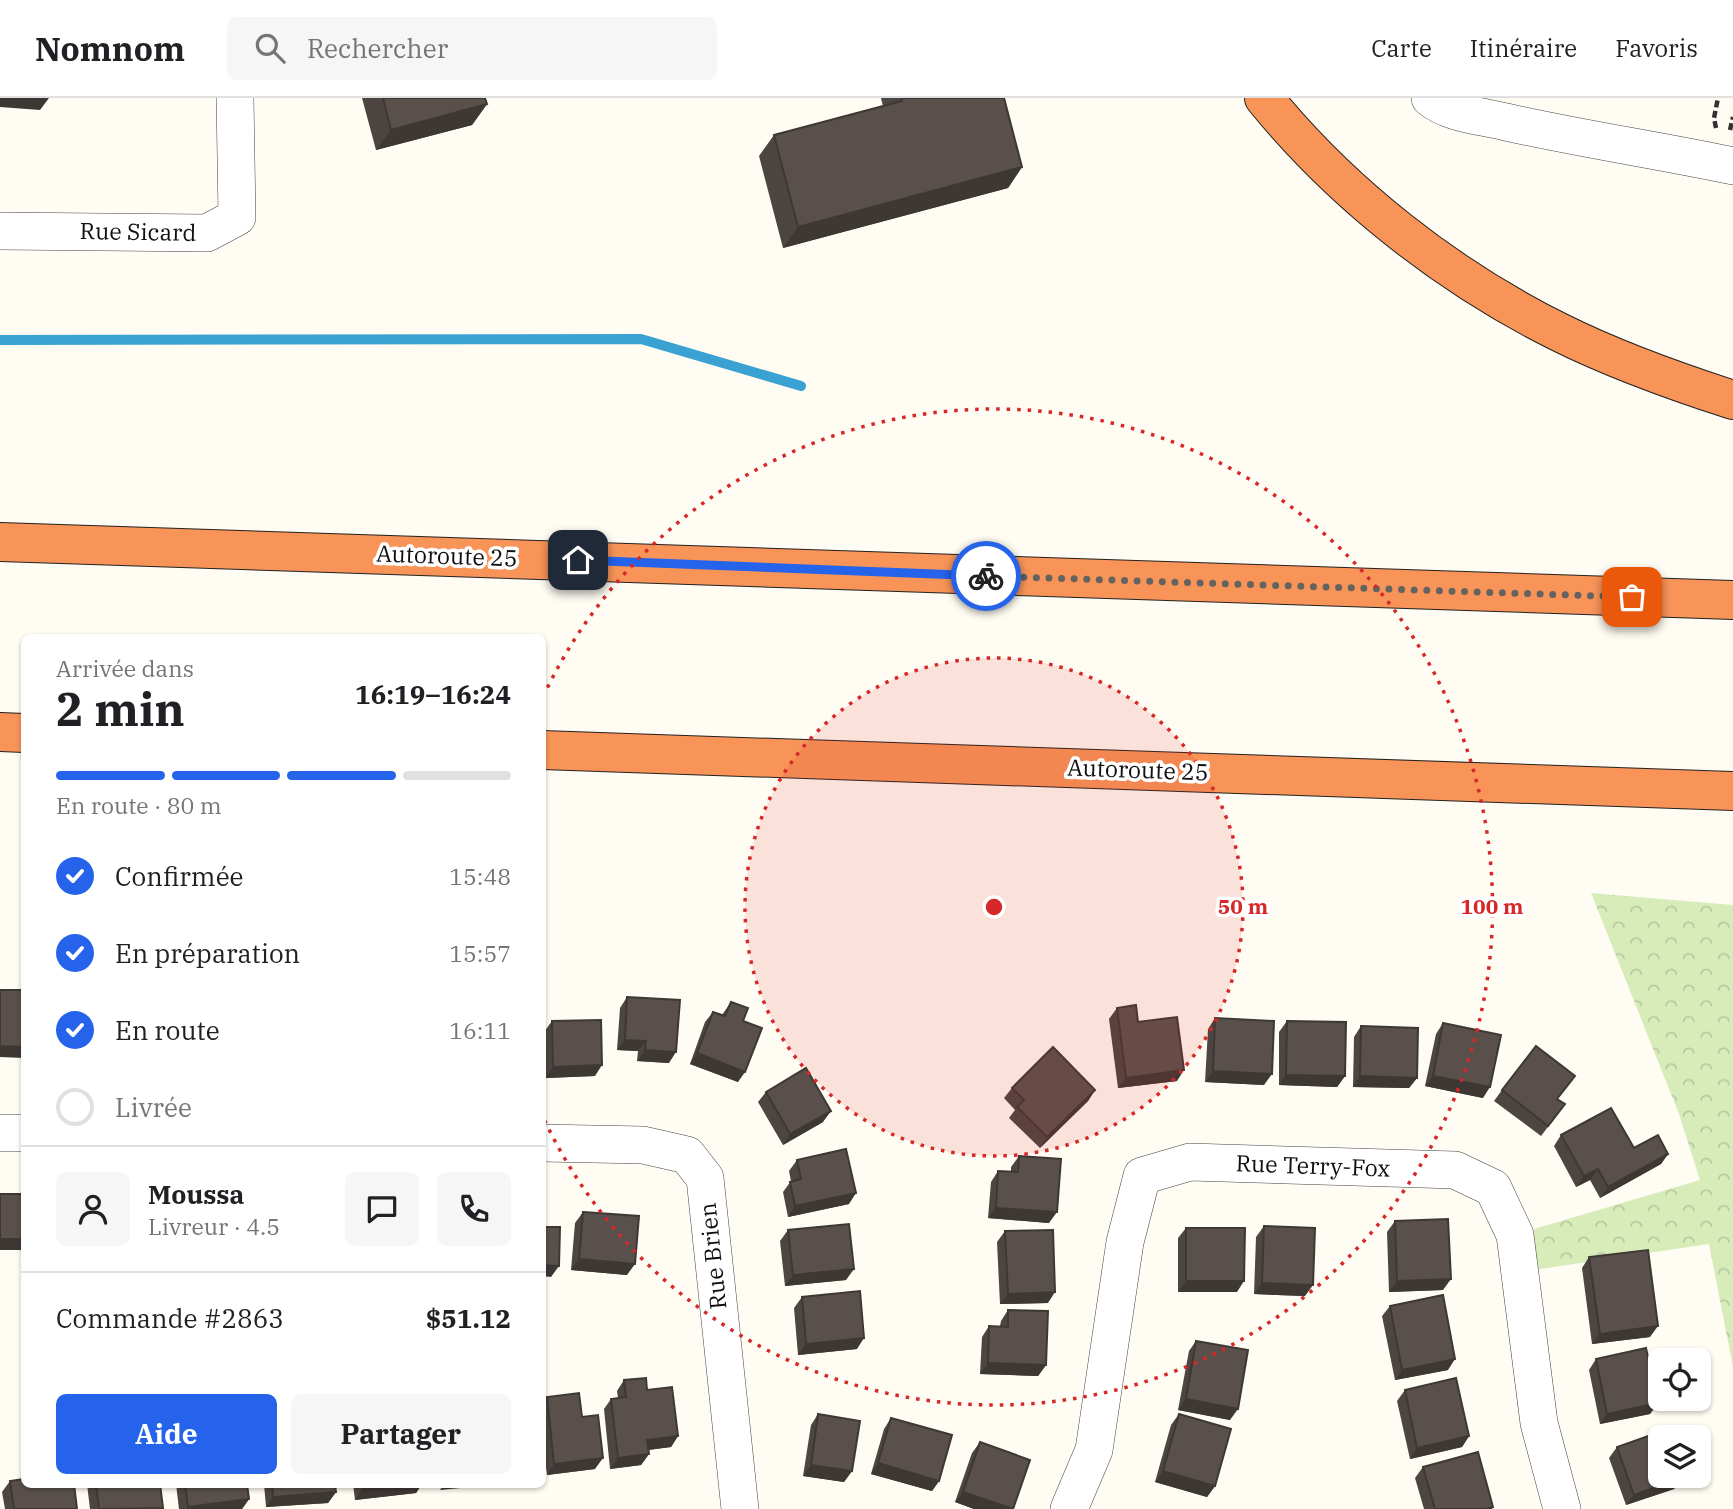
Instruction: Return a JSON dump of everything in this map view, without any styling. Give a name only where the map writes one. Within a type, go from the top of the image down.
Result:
[{"type":"highway","points":[[1264,98],[1301,141],[1378,212],[1473,282],[1517,310],[1605,354],[1651,373],[1733,400]]},
{"type":"highway","name":"Autoroute 25","points":[[0,541],[1733,600]]},
{"type":"highway","points":[[0,732],[21,733]]},
{"type":"highway","name":"Autoroute 25","points":[[546,750],[1733,791]]},
{"type":"street","name":"Rue Sicard","points":[[0,231],[207,233],[237,217],[235,98]]},
{"type":"street","points":[[1430,98],[1437,104],[1470,114],[1568,136],[1733,166]]},
{"type":"street","points":[[0,1133],[21,1133]]},
{"type":"street","name":"Rue Brien","points":[[546,1143],[643,1145],[687,1154],[705,1178],[740,1509]]},
{"type":"street","name":"Rue Terry-Fox","points":[[1069,1509],[1094,1450],[1125,1242],[1142,1176],[1190,1162],[1455,1170],[1493,1188],[1515,1235],[1539,1423],[1562,1509]]},
{"type":"path","points":[[1714,118],[1718,98]]},
{"type":"green space","points":[[1591,893],[1733,905],[1733,1367],[1709,1244],[1533,1270],[1534,1229],[1700,1180],[1679,1114]]},
{"type":"building","points":[[383,98],[485,98],[487,104],[391,130]]},
{"type":"building","points":[[901,98],[1004,98],[1022,167],[798,227],[774,135],[902,101]]},
{"type":"building","points":[[0,990],[21,990],[21,1047],[0,1046]]},
{"type":"building","points":[[627,997],[680,1000],[676,1052],[645,1050],[646,1041],[625,1040]]},
{"type":"building","points":[[731,1002],[748,1008],[743,1021],[762,1028],[745,1072],[697,1053],[713,1012],[725,1016]]},
{"type":"building","points":[[1136,1005],[1138,1022],[1177,1017],[1184,1070],[1126,1078],[1117,1008]]},
{"type":"building","points":[[1215,1018],[1274,1021],[1272,1074],[1213,1071]]},
{"type":"building","points":[[601,1020],[602,1065],[553,1067],[552,1021]]},
{"type":"building","points":[[1287,1021],[1346,1022],[1345,1076],[1286,1075]]},
{"type":"building","points":[[1443,1023],[1501,1035],[1490,1087],[1433,1076]]},
{"type":"building","points":[[1361,1026],[1418,1028],[1417,1078],[1360,1076]]},
{"type":"building","points":[[1536,1046],[1575,1076],[1557,1099],[1565,1104],[1548,1126],[1502,1090]]},
{"type":"building","points":[[1053,1047],[1095,1090],[1047,1137],[1017,1107],[1024,1100],[1012,1088]]},
{"type":"building","points":[[806,1068],[831,1111],[790,1134],[766,1092]]},
{"type":"building","points":[[1611,1108],[1634,1148],[1658,1135],[1668,1154],[1608,1187],[1598,1169],[1584,1176],[1561,1135]]},
{"type":"building","points":[[846,1149],[856,1193],[795,1206],[790,1182],[801,1179],[797,1160]]},
{"type":"building","points":[[1019,1156],[1061,1159],[1057,1212],[996,1208],[998,1171],[1018,1172]]},
{"type":"building","points":[[0,1194],[21,1194],[21,1239],[0,1239]]},
{"type":"building","points":[[583,1212],[639,1216],[635,1264],[579,1259]]},
{"type":"building","points":[[1448,1219],[1451,1279],[1397,1281],[1395,1221]]},
{"type":"building","points":[[849,1224],[854,1269],[793,1275],[788,1230]]},
{"type":"building","points":[[1264,1226],[1315,1228],[1313,1285],[1262,1283]]},
{"type":"building","points":[[546,1227],[560,1227],[559,1266],[546,1265]]},
{"type":"building","points":[[1186,1228],[1245,1228],[1244,1281],[1186,1281]]},
{"type":"building","points":[[1053,1230],[1055,1292],[1008,1294],[1005,1231]]},
{"type":"building","points":[[1648,1250],[1658,1326],[1600,1334],[1589,1257]]},
{"type":"building","points":[[860,1291],[864,1338],[806,1344],[802,1297]]},
{"type":"building","points":[[1443,1295],[1455,1359],[1402,1370],[1390,1306]]},
{"type":"building","points":[[1008,1310],[1048,1311],[1046,1365],[988,1363],[989,1326],[1008,1327]]},
{"type":"building","points":[[1196,1341],[1248,1350],[1238,1409],[1186,1399]]},
{"type":"building","points":[[1646,1348],[1648,1405],[1607,1414],[1596,1359]]},
{"type":"building","points":[[646,1378],[647,1390],[672,1387],[678,1436],[647,1440],[649,1454],[618,1458],[611,1399],[626,1397],[624,1380]]},
{"type":"building","points":[[1456,1378],[1469,1436],[1417,1448],[1405,1390]]},
{"type":"building","points":[[579,1393],[582,1417],[598,1415],[603,1458],[554,1464],[547,1397]]},
{"type":"building","points":[[818,1414],[860,1421],[852,1471],[811,1465]]},
{"type":"building","points":[[1179,1414],[1231,1429],[1215,1486],[1163,1471]]},
{"type":"building","points":[[891,1418],[952,1435],[939,1481],[878,1463]]},
{"type":"building","points":[[1648,1436],[1648,1488],[1653,1488],[1634,1495],[1617,1447]]},
{"type":"building","points":[[980,1442],[1030,1460],[1013,1509],[963,1492]]},
{"type":"building","points":[[1478,1452],[1493,1507],[1435,1509],[1423,1467]]},
{"type":"building","points":[[21,1479],[21,1488],[74,1488],[77,1509],[14,1509],[10,1481]]},
{"type":"building","points":[[96,1488],[160,1488],[163,1508],[99,1509]]},
{"type":"building","points":[[186,1488],[248,1488],[249,1499],[188,1507]]},
{"type":"building","points":[[272,1488],[336,1488],[336,1492],[273,1497]]},
{"type":"waterway","points":[[0,340],[641,339],[801,386]]},
{"type":"way so far","points":[[986,576],[1632,597]]},
{"type":"route","points":[[578,560],[986,576]]}]
